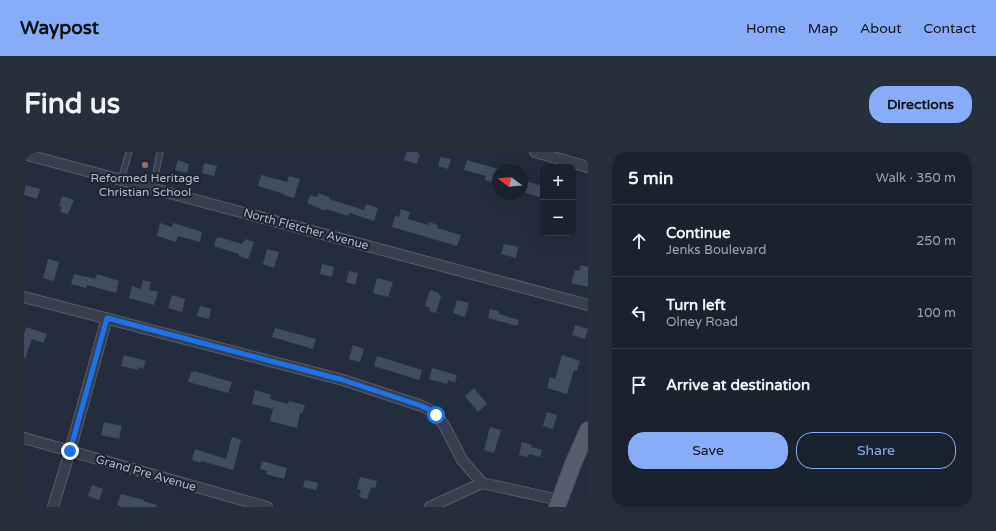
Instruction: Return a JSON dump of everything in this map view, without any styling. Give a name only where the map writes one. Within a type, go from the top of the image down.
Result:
[{"type":"main road","points":[[558,504],[573,464],[587,433]]},
{"type":"street","points":[[535,152],[588,167]]},
{"type":"street","name":"North Fletcher Avenue","points":[[24,154],[588,305]]},
{"type":"street","points":[[24,296],[343,380],[432,411],[444,425],[462,460],[482,483],[558,504]]},
{"type":"street","points":[[53,507],[107,318]]},
{"type":"street","name":"Grand Pre Avenue","points":[[24,438],[267,507]]},
{"type":"street","points":[[430,507],[482,483]]},
{"type":"lane","points":[[121,180],[129,152]]},
{"type":"lane","points":[[153,188],[160,152]]},
{"type":"building","points":[[407,152],[418,152],[420,155],[417,164],[404,160]]},
{"type":"building","points":[[440,157],[451,159],[448,169],[438,166]]},
{"type":"building","points":[[178,160],[189,164],[187,173],[175,170]]},
{"type":"building","points":[[467,160],[492,167],[492,182],[485,180],[486,176],[464,170]]},
{"type":"building","points":[[204,163],[217,166],[214,176],[202,173]]},
{"type":"building","points":[[261,175],[287,182],[289,176],[300,179],[294,198],[258,186]]},
{"type":"building","points":[[528,182],[540,185],[540,197],[528,194]]},
{"type":"building","points":[[26,185],[40,189],[37,199],[24,195]]},
{"type":"building","points":[[318,193],[329,197],[329,199],[364,210],[366,204],[378,208],[374,221],[350,213],[348,216],[326,209],[325,211],[307,203],[310,195],[317,197]]},
{"type":"building","points":[[62,196],[74,200],[68,214],[60,212],[62,207],[59,206]]},
{"type":"building","points":[[401,209],[410,212],[408,219],[428,225],[429,222],[438,225],[437,228],[461,235],[457,246],[392,227],[395,216],[399,217]]},
{"type":"building","points":[[160,223],[172,227],[173,223],[202,232],[200,242],[178,236],[176,242],[157,236]]},
{"type":"building","points":[[219,237],[242,244],[245,239],[254,242],[248,259],[239,256],[239,254],[214,246],[216,238]]},
{"type":"building","points":[[504,244],[518,247],[516,258],[501,254]]},
{"type":"building","points":[[267,249],[279,252],[274,268],[263,264]]},
{"type":"building","points":[[48,259],[59,262],[54,281],[43,278]]},
{"type":"building","points":[[322,264],[334,267],[332,277],[320,274]]},
{"type":"building","points":[[581,265],[588,267],[588,287],[571,283],[575,270],[579,271]]},
{"type":"building","points":[[349,271],[358,273],[355,285],[346,282]]},
{"type":"building","points":[[74,274],[95,279],[97,274],[119,281],[116,293],[87,285],[86,288],[71,284]]},
{"type":"building","points":[[377,278],[393,282],[388,297],[373,293]]},
{"type":"building","points":[[143,280],[151,282],[149,290],[158,292],[154,305],[129,298],[132,286],[141,289]]},
{"type":"building","points":[[430,290],[439,293],[438,295],[441,296],[436,313],[429,311],[430,308],[425,306]]},
{"type":"building","points":[[172,295],[185,299],[182,312],[168,308]]},
{"type":"building","points":[[457,300],[469,303],[465,317],[453,313]]},
{"type":"building","points":[[200,306],[211,309],[209,319],[197,316]]},
{"type":"building","points":[[490,309],[499,311],[499,314],[519,320],[517,326],[488,318]]},
{"type":"building","points":[[575,325],[588,329],[585,339],[572,335]]},
{"type":"building","points":[[26,327],[47,334],[43,343],[32,339],[25,359],[24,334]]},
{"type":"building","points":[[275,328],[316,339],[313,349],[272,337]]},
{"type":"building","points":[[353,345],[364,349],[360,362],[349,359]]},
{"type":"building","points":[[124,355],[146,361],[143,369],[139,367],[138,370],[121,366]]},
{"type":"building","points":[[562,355],[580,361],[577,371],[574,370],[567,394],[547,388],[550,377],[555,379]]},
{"type":"building","points":[[377,356],[422,370],[419,380],[374,366]]},
{"type":"building","points":[[432,368],[457,375],[455,383],[448,380],[447,384],[429,379]]},
{"type":"building","points":[[194,371],[232,382],[228,393],[188,382],[191,372]]},
{"type":"building","points":[[474,388],[487,404],[478,412],[465,396]]},
{"type":"building","points":[[255,390],[271,395],[270,399],[288,404],[289,401],[305,405],[302,414],[300,413],[297,428],[270,421],[273,409],[252,404]]},
{"type":"building","points":[[547,412],[557,415],[553,429],[543,426]]},
{"type":"building","points":[[104,422],[122,426],[119,439],[101,435]]},
{"type":"building","points":[[490,427],[501,430],[494,453],[484,450]]},
{"type":"building","points":[[232,437],[241,440],[233,470],[192,460],[195,449],[226,459]]},
{"type":"building","points":[[522,442],[532,445],[531,447],[542,450],[540,457],[529,454],[528,457],[519,455]]},
{"type":"building","points":[[262,461],[287,468],[284,479],[266,474],[267,471],[260,469]]},
{"type":"building","points":[[360,477],[377,481],[375,488],[371,487],[367,499],[359,497],[361,490],[357,489]]},
{"type":"building","points":[[305,480],[318,483],[316,490],[303,487]]},
{"type":"building","points":[[92,485],[103,489],[99,500],[88,496]]},
{"type":"building","points":[[121,494],[157,505],[156,507],[122,507],[117,505]]},
{"type":"place","name":"Reformed Heritage Christian School","points":[[145,165]]},
{"type":"route","points":[[70,451],[107,318],[343,380],[422,406],[432,411],[436,415]]}]
